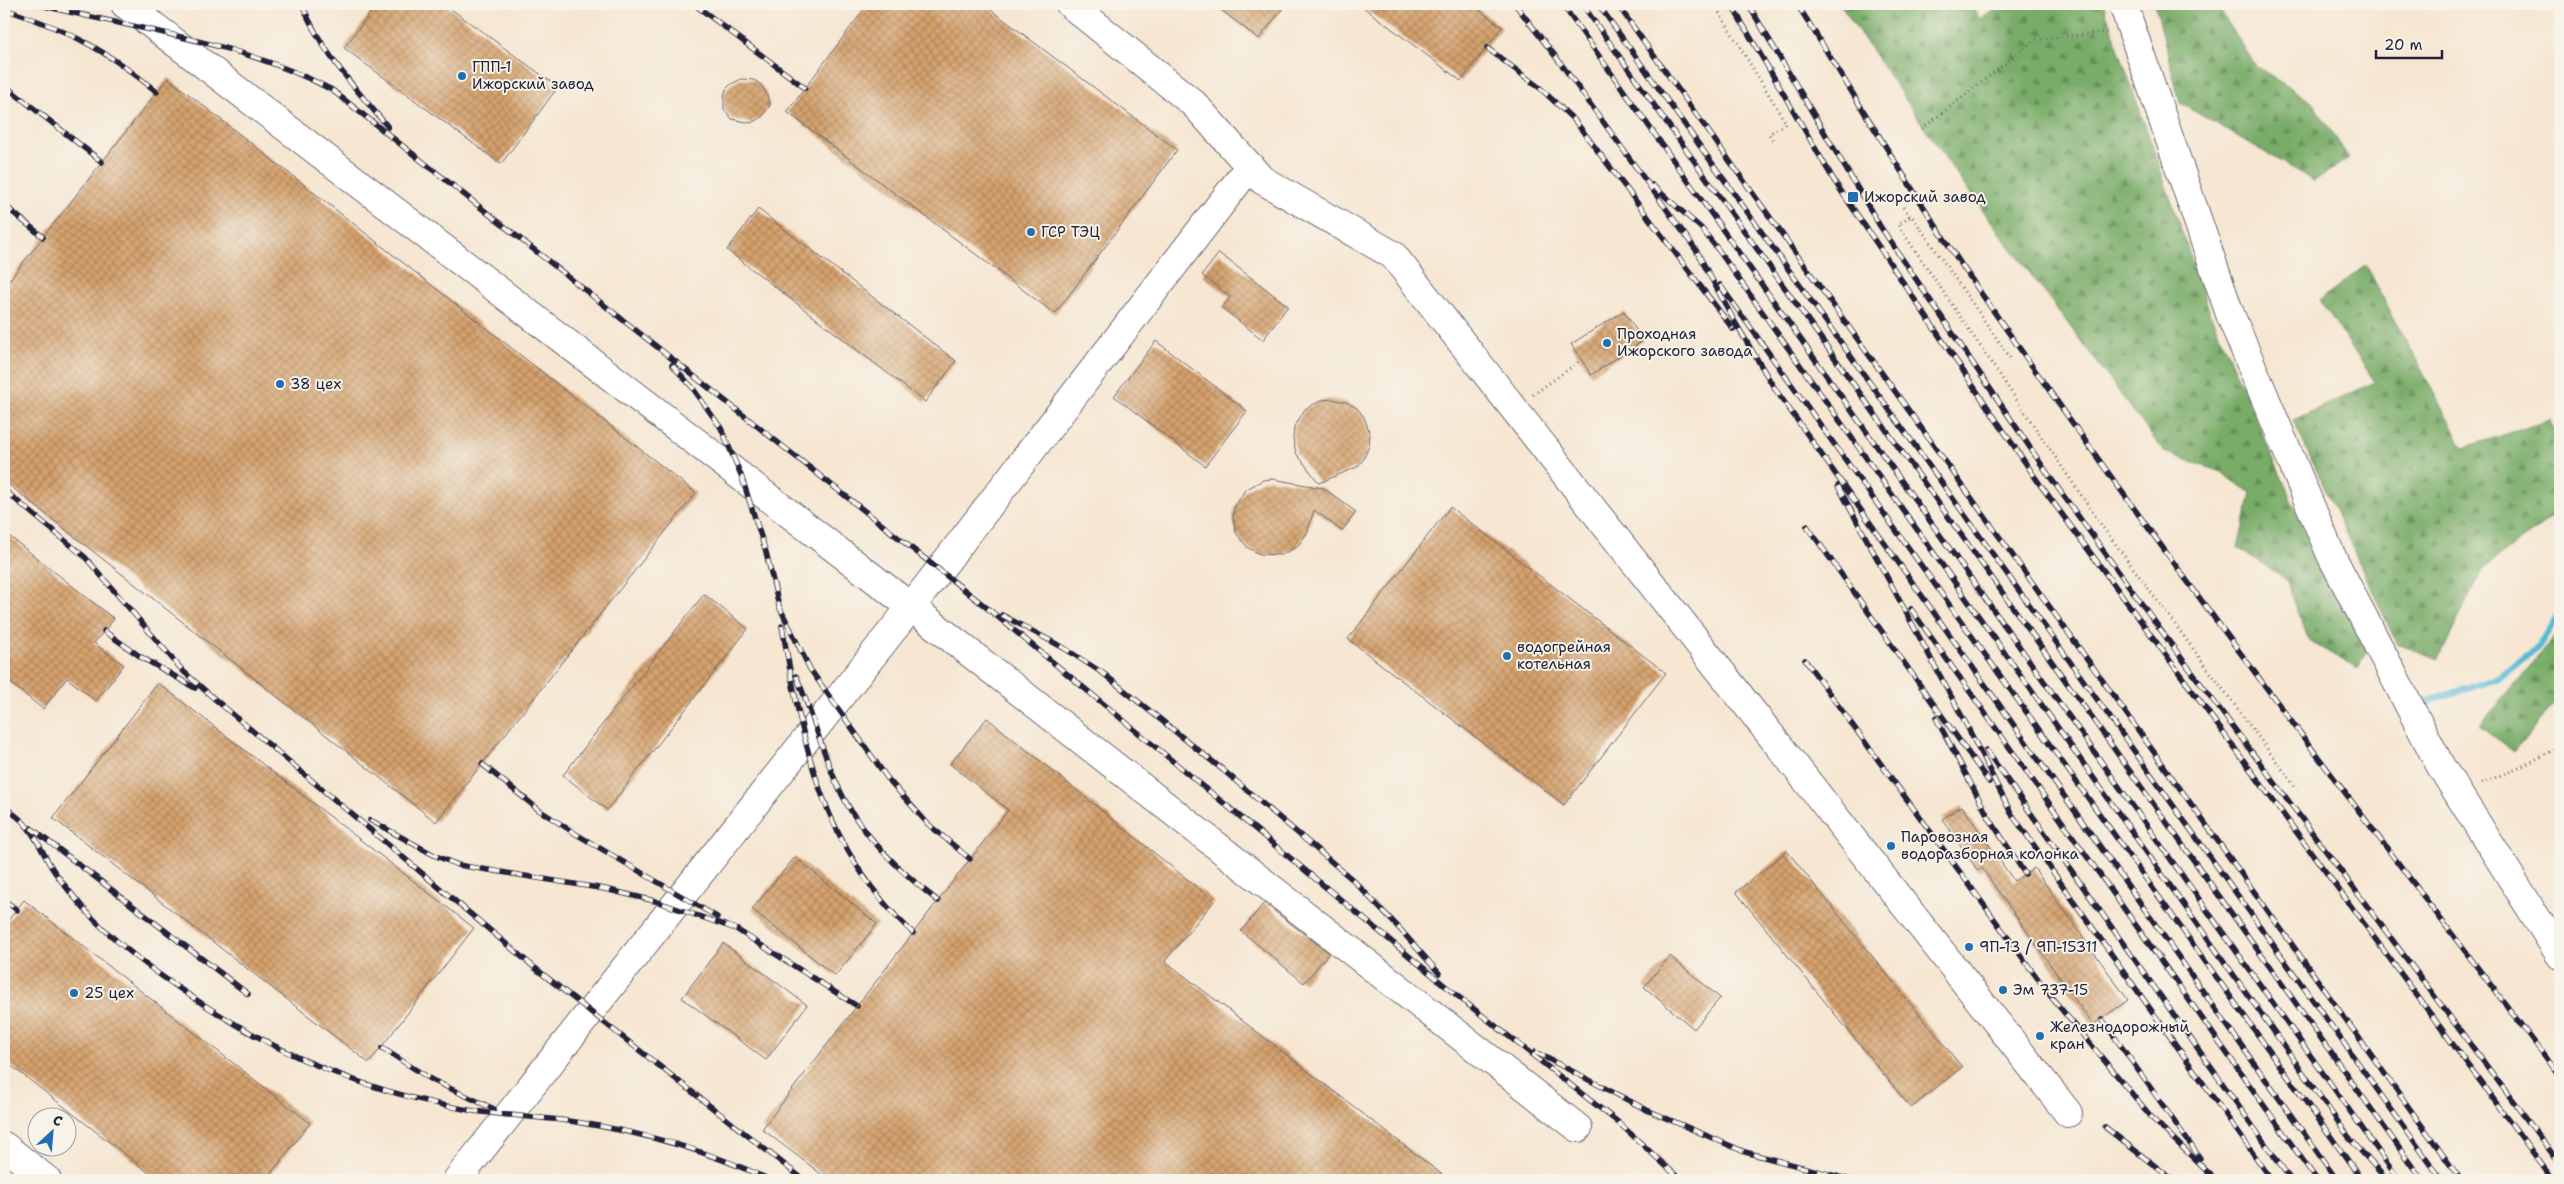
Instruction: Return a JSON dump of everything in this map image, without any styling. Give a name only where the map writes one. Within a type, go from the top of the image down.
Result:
[{"type":"lane","points":[[125,4],[910,607],[1578,1128]]},
{"type":"lane","points":[[1070,4],[1194,104],[1262,180],[1393,255],[2068,1113]]},
{"type":"lane","points":[[2123,4],[2130,30],[2230,314],[2331,555],[2440,765],[2560,955]]},
{"type":"lane","points":[[457,1180],[910,607],[1250,166]]},
{"type":"lane","points":[[4,1146],[47,1180]]},
{"type":"path","points":[[1714,4],[1786,123],[1769,134],[1774,142]]},
{"type":"path","points":[[1922,130],[2035,40],[2130,30]]},
{"type":"path","points":[[1903,207],[1910,217],[1912,216],[2010,358]]},
{"type":"path","points":[[1910,217],[1898,225],[1944,294],[2102,526],[2297,790]]},
{"type":"path","points":[[1515,410],[1581,360]]},
{"type":"path","points":[[2457,792],[2517,769],[2560,747]]},
{"type":"green space","points":[[1840,4],[1972,4],[1980,19],[2002,4],[2103,4],[2210,313],[2308,538],[2369,648],[2358,669],[2309,641],[2286,579],[2238,548],[2251,493],[2221,472],[2164,452],[1964,185]]},
{"type":"green space","points":[[2155,4],[2216,4],[2256,66],[2312,102],[2349,158],[2314,181],[2180,103]]},
{"type":"green space","points":[[2366,265],[2463,448],[2550,420],[2560,459],[2560,512],[2483,568],[2439,659],[2397,644],[2293,420],[2375,382],[2320,300]]},
{"type":"green space","points":[[2560,631],[2560,697],[2514,752],[2479,726]]},
{"type":"building","name":"ГПП-1 Ижорский завод","points":[[377,4],[444,4],[558,87],[501,164],[344,48]]},
{"type":"building","name":"ГСР ТЭЦ","points":[[868,4],[983,4],[1177,150],[1055,314],[787,112]]},
{"type":"building","points":[[1213,4],[1286,4],[1259,39]]},
{"type":"building","points":[[1359,4],[1471,4],[1502,27],[1461,81]]},
{"type":"building","name":"38 цех","points":[[168,78],[696,493],[436,822],[4,481],[4,287]]},
{"type":"building","points":[[741,79],[754,80],[760,84],[766,92],[770,105],[762,117],[751,123],[732,119],[724,109],[726,89]]},
{"type":"building","points":[[758,209],[956,361],[925,402],[727,250]]},
{"type":"building","points":[[1219,253],[1288,306],[1263,340],[1222,308],[1230,297],[1202,275]]},
{"type":"building","name":"Проходная Ижорского завода","points":[[1624,311],[1643,341],[1591,375],[1571,344]]},
{"type":"building","points":[[1156,341],[1247,411],[1205,466],[1114,396]]},
{"type":"building","points":[[1332,399],[1346,402],[1357,408],[1364,417],[1370,434],[1369,446],[1363,460],[1357,467],[1319,483],[1296,453],[1293,438],[1294,428],[1305,409],[1322,400]]},
{"type":"building","points":[[1272,479],[1323,488],[1356,512],[1342,531],[1314,510],[1307,533],[1297,547],[1281,555],[1260,554],[1248,548],[1236,533],[1233,518],[1234,508],[1245,490],[1263,480]]},
{"type":"building","name":"водогрейная котельная","points":[[1450,507],[1666,673],[1564,805],[1348,639]]},
{"type":"building","points":[[4,532],[114,619],[94,643],[124,665],[96,701],[67,678],[43,709],[4,678]]},
{"type":"building","points":[[704,594],[748,629],[607,810],[563,775]]},
{"type":"building","points":[[158,683],[474,928],[369,1063],[53,818]]},
{"type":"building","points":[[987,718],[1214,901],[1165,961],[1449,1180],[829,1180],[762,1129],[1008,810],[950,764]]},
{"type":"building","points":[[1962,806],[2014,881],[2034,868],[2128,1000],[2093,1025],[1982,868],[1978,871],[1942,819]]},
{"type":"building","points":[[1787,851],[1962,1067],[1911,1108],[1736,892]]},
{"type":"building","points":[[795,857],[877,924],[835,976],[752,909]]},
{"type":"building","name":"25 цех","points":[[24,900],[310,1123],[266,1180],[158,1180],[78,1118],[78,1106],[63,1106],[4,1060],[4,926]]},
{"type":"building","points":[[1264,903],[1329,953],[1304,983],[1241,931]]},
{"type":"building","points":[[723,943],[807,1005],[766,1060],[682,998]]},
{"type":"building","points":[[1670,956],[1720,998],[1694,1029],[1644,987]]},
{"type":"waterway","points":[[2426,702],[2499,678],[2538,647],[2560,612]]},
{"type":"railway","points":[[37,4],[225,48],[297,73],[332,90],[981,603],[1460,998],[1619,1123],[1681,1180]]},
{"type":"railway","points":[[302,4],[329,54],[351,84],[388,127]]},
{"type":"railway","points":[[694,4],[805,88]]},
{"type":"railway","points":[[1515,4],[1559,61],[1696,250],[1736,324],[1775,389],[2337,1180]]},
{"type":"railway","points":[[1562,4],[2399,1180]]},
{"type":"railway","points":[[1582,4],[2422,1180]]},
{"type":"railway","points":[[1598,4],[2442,1180]]},
{"type":"railway","points":[[1617,4],[2461,1180]]},
{"type":"railway","points":[[1731,4],[1835,182],[2039,483],[2553,1180]]},
{"type":"railway","points":[[1748,4],[1880,226],[2050,477],[2168,640],[2560,1164]]},
{"type":"railway","points":[[1797,4],[1941,235],[2035,370],[2257,675],[2560,1076]]},
{"type":"railway","points":[[4,9],[48,25],[85,42],[103,52],[157,92]]},
{"type":"railway","points":[[1487,48],[1540,88],[1575,121],[1733,329]]},
{"type":"railway","points":[[4,85],[102,162]]},
{"type":"railway","points":[[1652,185],[1701,228],[1719,251],[2351,1140],[2387,1180]]},
{"type":"railway","points":[[4,205],[43,237]]},
{"type":"railway","points":[[1720,285],[2362,1180]]},
{"type":"railway","points":[[672,365],[692,387],[721,428],[741,475],[766,552],[779,606],[810,669],[888,779],[928,824],[970,859]]},
{"type":"railway","points":[[1838,486],[1965,722],[2011,813],[2272,1180]]},
{"type":"railway","points":[[4,490],[85,557],[183,671],[217,701],[535,968],[804,1180]]},
{"type":"railway","points":[[1807,526],[1989,782]]},
{"type":"railway","points":[[1911,609],[2317,1180]]},
{"type":"railway","points":[[1002,615],[1064,648],[1104,674],[1223,770],[1353,880],[1439,973]]},
{"type":"railway","points":[[782,626],[798,712],[808,753],[821,792],[837,830],[857,866],[882,900],[913,933]]},
{"type":"railway","points":[[104,631],[141,657],[195,688]]},
{"type":"railway","points":[[1805,660],[2052,998],[2154,1120],[2216,1180]]},
{"type":"railway","points":[[796,676],[828,763],[853,814],[892,861],[938,901]]},
{"type":"railway","points":[[1936,718],[1988,816],[2025,874]]},
{"type":"railway","points":[[1986,750],[2291,1180]]},
{"type":"railway","points":[[482,764],[539,810],[576,834],[717,917]]},
{"type":"railway","points":[[4,806],[28,828],[52,868],[85,910],[121,944],[184,992],[228,1020],[275,1046],[329,1071],[416,1099],[474,1111],[576,1122],[627,1131],[699,1151],[770,1180]]},
{"type":"railway","points":[[370,820],[434,855],[458,865],[605,889],[655,901],[736,929],[857,1006]]},
{"type":"railway","points":[[31,828],[248,994]]},
{"type":"railway","points":[[4,900],[17,910]]},
{"type":"railway","points":[[2102,1019],[2200,1158]]},
{"type":"railway","points":[[382,1048],[432,1080],[494,1109]]},
{"type":"railway","points":[[1535,1052],[1647,1110],[1745,1152],[1851,1180]]},
{"type":"railway","points":[[2105,1127],[2173,1180]]},
{"type":"place","name":"ГПП-1 Ижорский завод","points":[[462,76]]},
{"type":"place","name":"Ижорский завод","points":[[1853,197]]},
{"type":"place","name":"ГСР ТЭЦ","points":[[1031,232]]},
{"type":"place","name":"Проходная Ижорского завода","points":[[1607,343]]},
{"type":"place","name":"38 цех","points":[[280,384]]},
{"type":"place","name":"водогрейная котельная","points":[[1507,656]]},
{"type":"place","name":"Паровозная водоразборная колонка","points":[[1891,846]]},
{"type":"place","name":"9П-13 / 9П-15311","points":[[1969,947]]},
{"type":"place","name":"Эм 737-15","points":[[2003,990]]},
{"type":"place","name":"25 цех","points":[[74,993]]},
{"type":"place","name":"Железнодорожный кран","points":[[2040,1036]]}]
